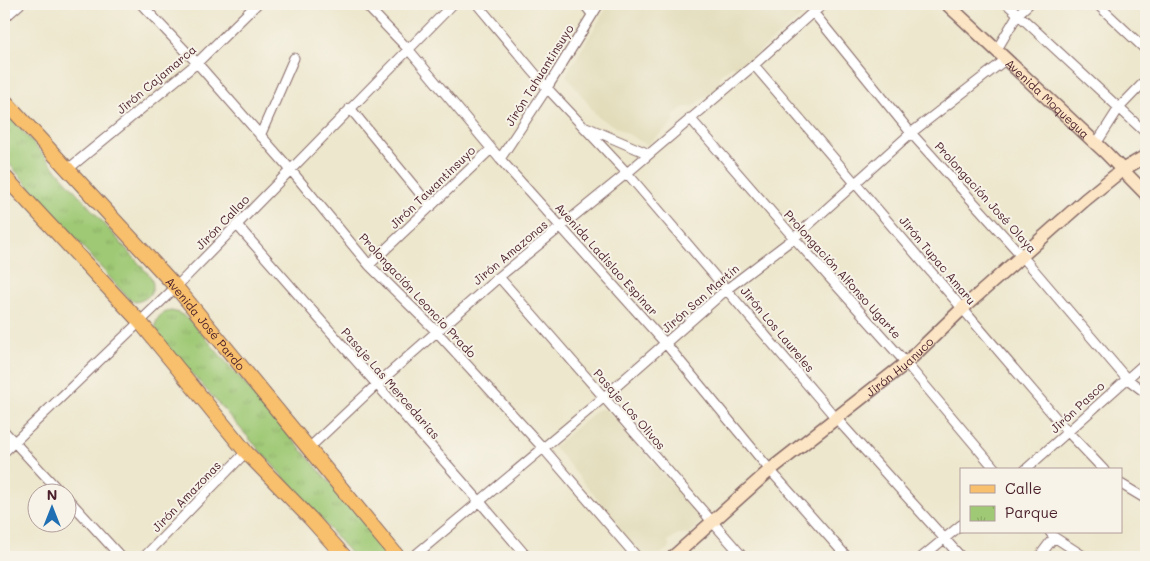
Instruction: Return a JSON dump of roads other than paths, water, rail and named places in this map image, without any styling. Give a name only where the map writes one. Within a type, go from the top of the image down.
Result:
[{"type":"main road","name":"Avenida Moquegua","points":[[947,4],[1096,144],[1146,194]]},
{"type":"main road","name":"Avenida José Pardo","points":[[4,100],[176,287],[398,557]]},
{"type":"main road","name":"Jirón Huanuco","points":[[673,557],[770,470],[906,362],[963,308],[1085,200],[1122,170],[1146,156]]},
{"type":"main road","points":[[4,176],[140,322],[246,452],[345,557]]},
{"type":"street","points":[[4,18],[20,4]]},
{"type":"street","name":"Prolongación Leoncio Prado","points":[[141,4],[197,63],[290,169],[369,265],[436,332],[543,448],[637,557]]},
{"type":"street","name":"Avenida Ladislao Espinar","points":[[365,4],[408,49],[491,149],[666,344],[770,470],[846,557]]},
{"type":"street","name":"Jirón Callao","points":[[4,452],[176,287],[453,4]]},
{"type":"street","name":"Jirón Los Laureles","points":[[477,4],[547,88],[627,173],[835,417],[946,538],[961,557]]},
{"type":"street","points":[[584,4],[592,14]]},
{"type":"street","name":"Jirón Tahuantinsuyo","points":[[500,159],[599,4]]},
{"type":"street","name":"Jirón Amazonas","points":[[308,449],[376,385],[499,277],[627,173],[813,12],[825,4]]},
{"type":"street","points":[[1007,4],[1146,133]]},
{"type":"street","name":"Jirón San Martín","points":[[413,557],[604,398],[727,289],[794,238],[1001,55],[1018,14],[1029,4]]},
{"type":"street","points":[[1097,4],[1146,50]]},
{"type":"street","name":"Jirón Cajamarca","points":[[67,170],[197,63],[253,5]]},
{"type":"street","name":"Prolongación José Olaya","points":[[813,12],[911,133],[1022,256],[1126,378],[1146,393]]},
{"type":"street","points":[[260,136],[294,58]]},
{"type":"street","name":"Jirón Tupac Amaru","points":[[754,65],[1068,432],[1102,468]]},
{"type":"street","points":[[1096,144],[1119,108],[1146,80]]},
{"type":"street","points":[[350,108],[431,207]]},
{"type":"street","name":"Prolongación Alfonso Ugarte","points":[[690,118],[794,238],[906,362],[994,468]]},
{"type":"street","points":[[581,125],[649,154]]},
{"type":"street","name":"Jirón Tawantinsuyo","points":[[369,265],[491,149]]},
{"type":"street","name":"Pasaje Las Mercedarias","points":[[237,225],[527,557]]},
{"type":"street","name":"Pasaje Los Olivos","points":[[499,277],[743,557]]},
{"type":"street","name":"Jirón Pasco","points":[[1026,468],[1146,362]]},
{"type":"street","points":[[4,431],[53,484]]},
{"type":"street","name":"Jirón Amazonas","points":[[144,557],[246,452]]},
{"type":"street","points":[[1122,485],[1146,499]]},
{"type":"street","points":[[78,511],[121,557]]},
{"type":"street","points":[[922,557],[960,526]]},
{"type":"street","points":[[1039,557],[1052,534],[1085,557]]}]
